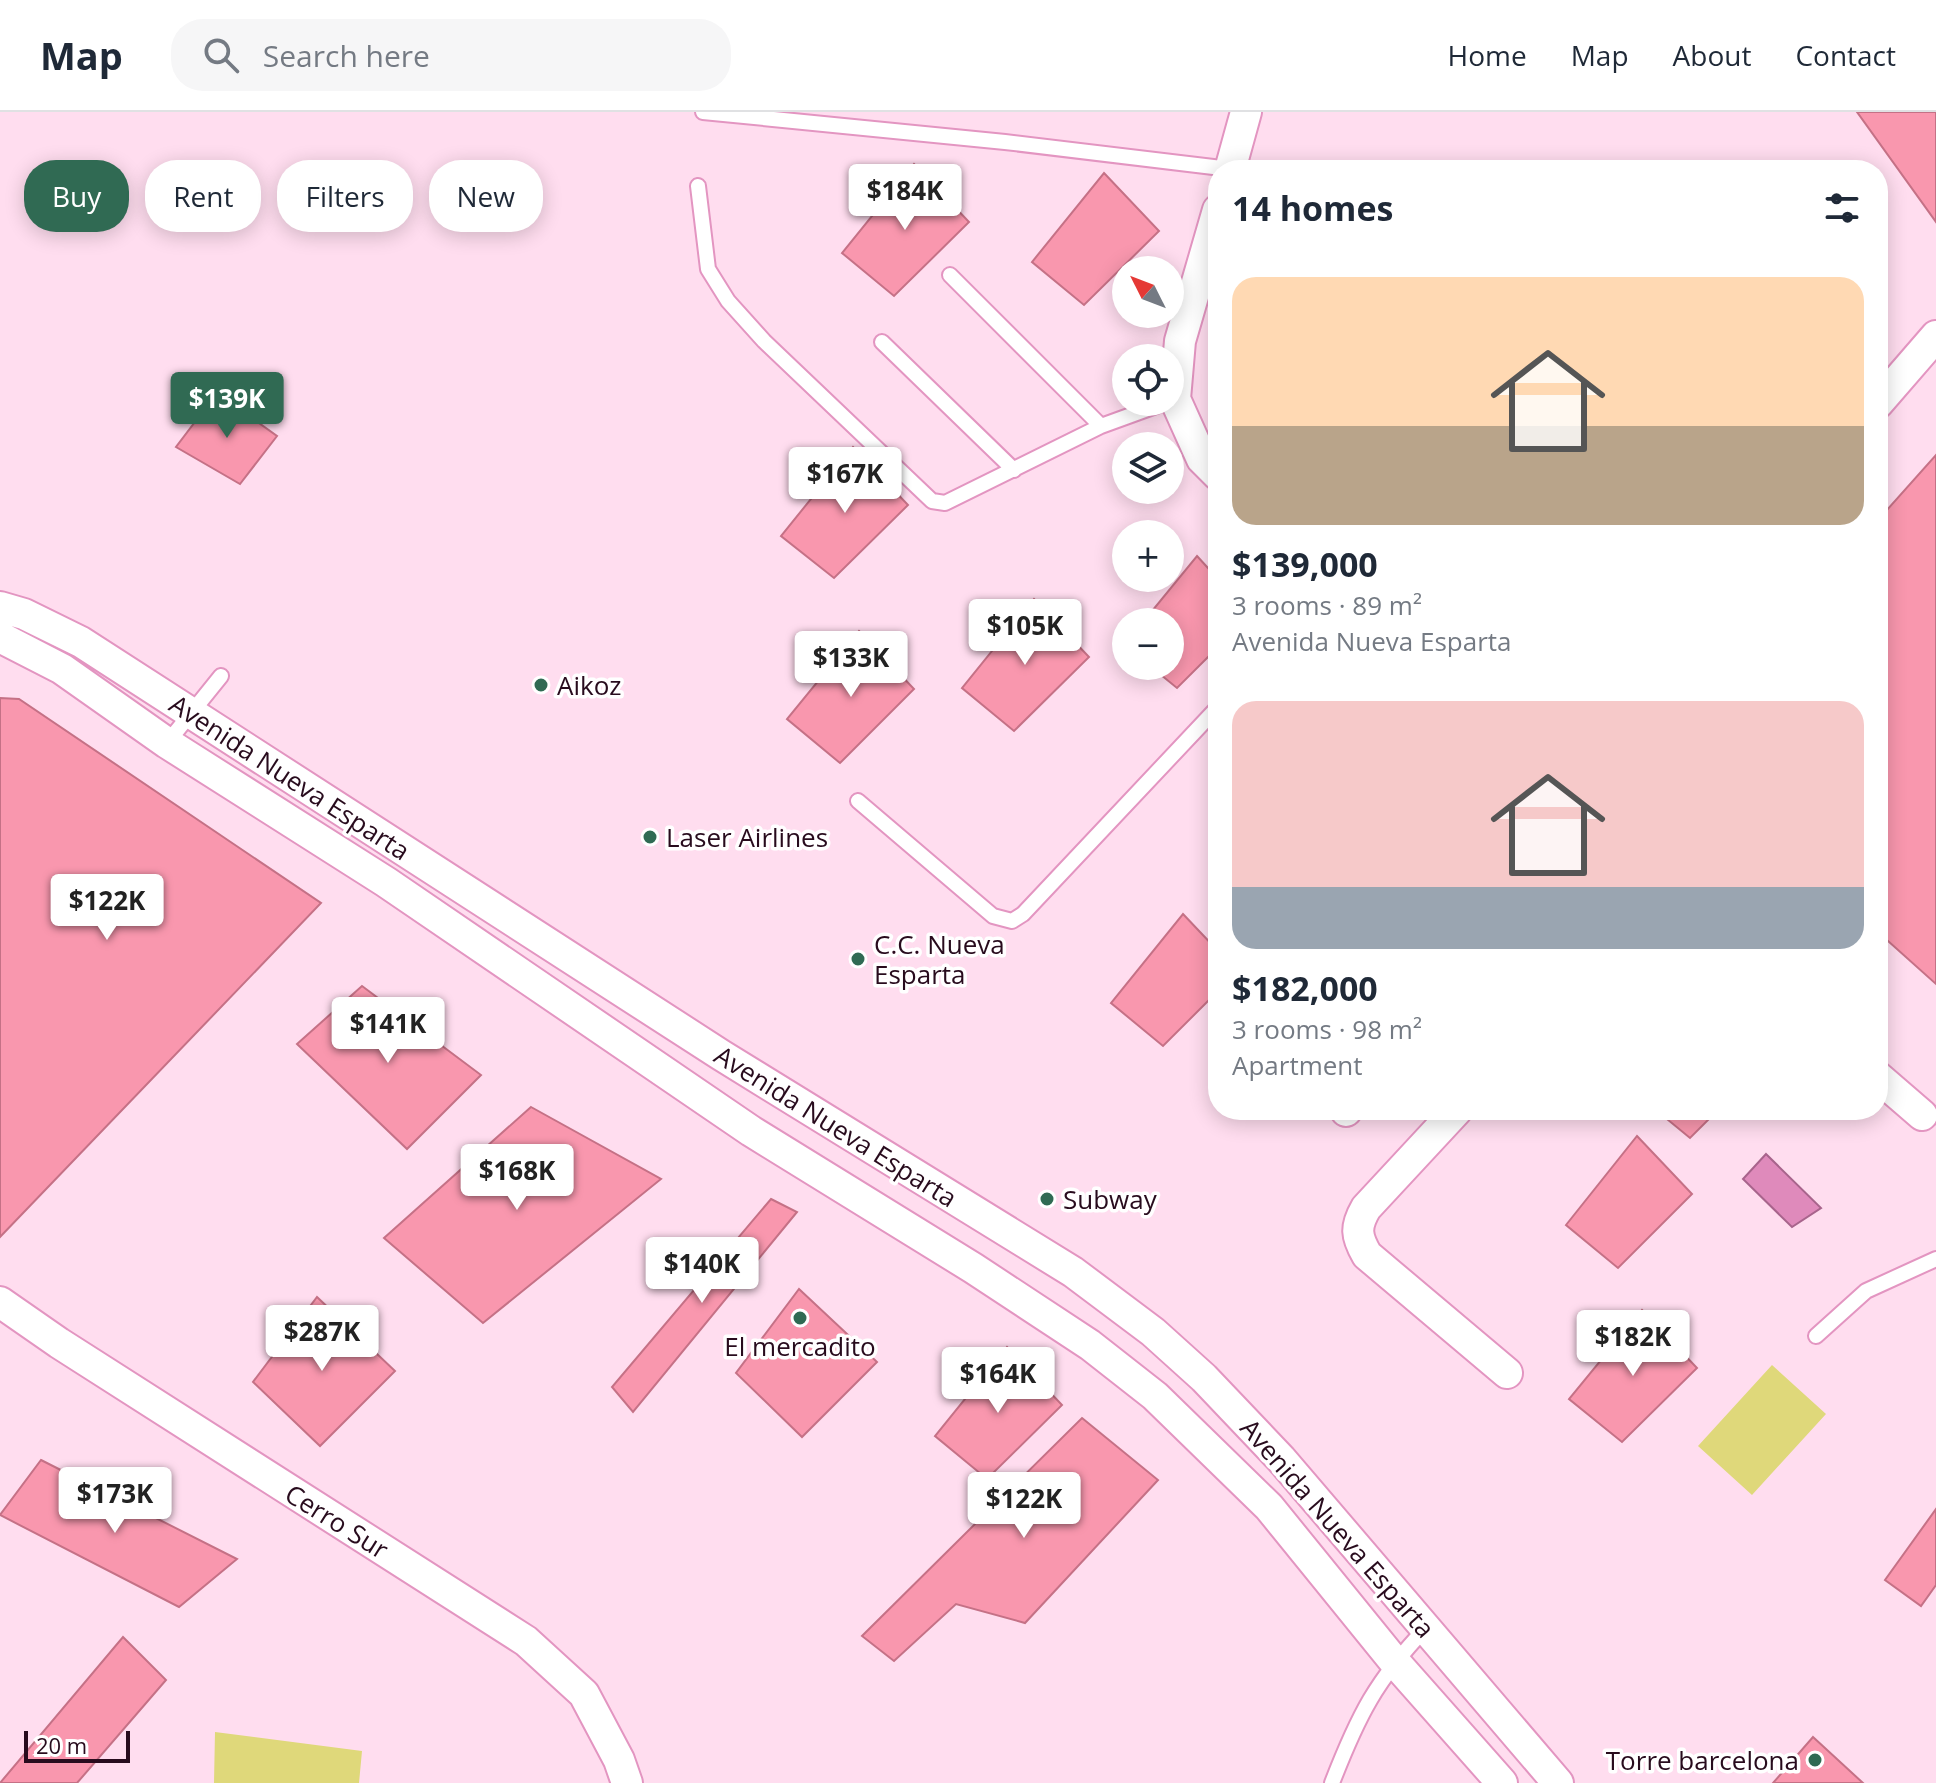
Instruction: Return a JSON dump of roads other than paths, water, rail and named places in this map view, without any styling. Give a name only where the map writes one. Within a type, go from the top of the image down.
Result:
[{"type":"street","points":[[1233,160],[1246,112]]},
{"type":"street","points":[[1180,344],[1208,244]]},
{"type":"street","points":[[1888,391],[1936,336]]},
{"type":"street","points":[[1179,416],[1208,465]]},
{"type":"street","name":"Avenida Nueva Esparta","points":[[0,607],[24,614],[81,642],[721,1055],[1073,1272],[1153,1332],[1204,1378],[1281,1459],[1558,1783]]},
{"type":"street","name":"Avenida Nueva Esparta","points":[[0,637],[62,669],[167,743],[386,882],[751,1131],[973,1268],[1090,1345],[1155,1396],[1269,1507],[1394,1661],[1502,1783]]},
{"type":"street","points":[[1888,1086],[1922,1115]]},
{"type":"street","points":[[1448,1120],[1366,1208],[1357,1224],[1358,1239],[1367,1255],[1507,1373]]},
{"type":"street","name":"Cerro Sur","points":[[0,1302],[259,1473],[526,1641],[584,1694],[619,1760],[627,1783]]},
{"type":"lane","points":[[703,112],[824,119],[1208,167]]},
{"type":"lane","points":[[698,186],[708,269],[728,301],[926,498],[945,503],[1101,426],[1129,416]]},
{"type":"lane","points":[[950,275],[1101,426]]},
{"type":"lane","points":[[882,342],[1014,470]]},
{"type":"lane","points":[[167,743],[221,676]]},
{"type":"lane","points":[[858,801],[993,916],[1012,921],[1023,914],[1208,718]]},
{"type":"lane","points":[[1816,1336],[1866,1291],[1936,1259]]},
{"type":"lane","points":[[1332,1783],[1375,1687],[1394,1661],[1426,1628]]},
{"type":"place","name":"Aikoz","points":[[541,685]]},
{"type":"place","name":"Laser Airlines","points":[[650,837]]},
{"type":"place","name":"C.C. Nueva Esparta","points":[[858,959]]},
{"type":"place","name":"Subway","points":[[1047,1199]]},
{"type":"place","name":"El mercadito","points":[[800,1318]]},
{"type":"place","name":"Torre barcelona","points":[[1815,1760]]}]
